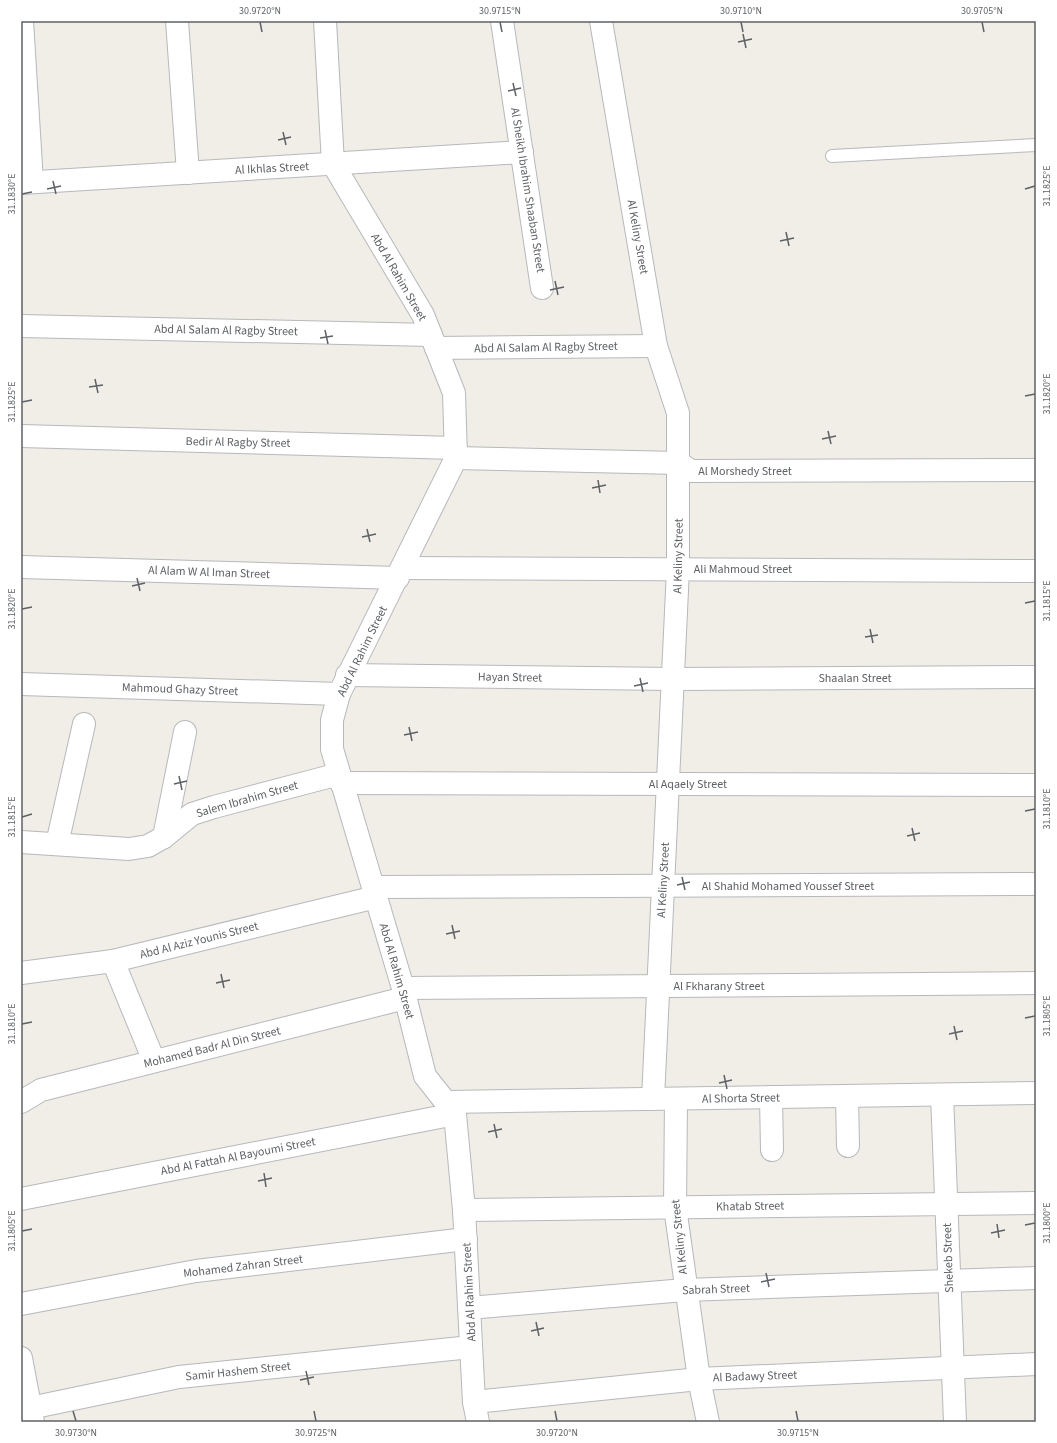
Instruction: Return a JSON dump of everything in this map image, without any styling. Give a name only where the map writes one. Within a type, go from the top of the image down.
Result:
[{"type":"street","points":[[22,21],[26,182]]},
{"type":"street","points":[[177,21],[188,173]]},
{"type":"street","name":"Abd Al Rahim Street","points":[[325,21],[333,164],[423,315],[454,393],[456,453],[400,573],[343,685],[332,720],[332,749],[404,993],[425,1076],[451,1108],[464,1210],[476,1412]]},
{"type":"street","name":"Al Sheikh Ibrahim Shaaban Street","points":[[502,21],[542,288]]},
{"type":"street","name":"Al Keliny Street","points":[[601,21],[656,346],[678,413],[678,569],[653,1099]]},
{"type":"street","name":"Al Ikhlas Street","points":[[26,182],[522,152]]},
{"type":"street","name":"Abd Al Salam Al Ragby Street","points":[[21,326],[434,341],[656,346]]},
{"type":"street","name":"Bedir Al Ragby Street","points":[[21,436],[456,453]]},
{"type":"street","name":"Al Morshedy Street","points":[[456,453],[679,463],[691,471],[1036,470]]},
{"type":"street","name":"Al Alam W Al Iman Street","points":[[21,566],[400,573]]},
{"type":"street","name":"Ali Mahmoud Street","points":[[400,573],[678,569],[1036,571]]},
{"type":"street","name":"Shaalan Street","points":[[673,679],[1036,677]]},
{"type":"street","name":"Hayan Street","points":[[343,685],[673,679]]},
{"type":"street","name":"Mahmoud Ghazy Street","points":[[21,684],[343,685]]},
{"type":"street","points":[[57,844],[84,724]]},
{"type":"street","points":[[164,837],[185,732]]},
{"type":"street","name":"Al Aqaely Street","points":[[340,778],[668,784],[1036,784]]},
{"type":"street","name":"Salem Ibrahim Street","points":[[21,842],[129,849],[148,846],[164,837],[192,814],[214,807],[340,778]]},
{"type":"street","name":"Al Shahid Mohamed Youssef Street","points":[[374,892],[663,886],[1036,884]]},
{"type":"street","name":"Abd Al Aziz Younis Street","points":[[21,973],[113,961],[374,892]]},
{"type":"street","points":[[113,961],[154,1062]]},
{"type":"street","name":"Al Fkharany Street","points":[[404,993],[658,986],[1036,983]]},
{"type":"street","name":"Mohamed Badr Al Din Street","points":[[21,1102],[41,1090],[154,1062],[404,993]]},
{"type":"street","name":"Al Shorta Street","points":[[451,1108],[676,1098],[1036,1093]]},
{"type":"street","name":"Shekeb Street","points":[[942,1095],[955,1422]]},
{"type":"street","points":[[847,1096],[848,1146]]},
{"type":"street","points":[[771,1097],[772,1150]]},
{"type":"street","name":"Al Keliny Street","points":[[676,1098],[675,1207],[685,1290],[699,1379],[708,1422]]},
{"type":"street","name":"Abd Al Fattah Al Bayoumi Street","points":[[21,1199],[451,1108]]},
{"type":"street","name":"Khatab Street","points":[[464,1210],[1036,1203]]},
{"type":"street","name":"Mohamed Zahran Street","points":[[21,1304],[196,1271],[466,1239]]},
{"type":"street","name":"Sabrah Street","points":[[469,1308],[685,1290],[1036,1278]]},
{"type":"street","name":"Samir Hashem Street","points":[[31,1415],[179,1378],[471,1346]]},
{"type":"street","points":[[21,1358],[31,1415]]},
{"type":"street","name":"Al Badawy Street","points":[[476,1412],[699,1379],[1036,1364]]},
{"type":"lane","points":[[832,156],[1036,145]]}]
